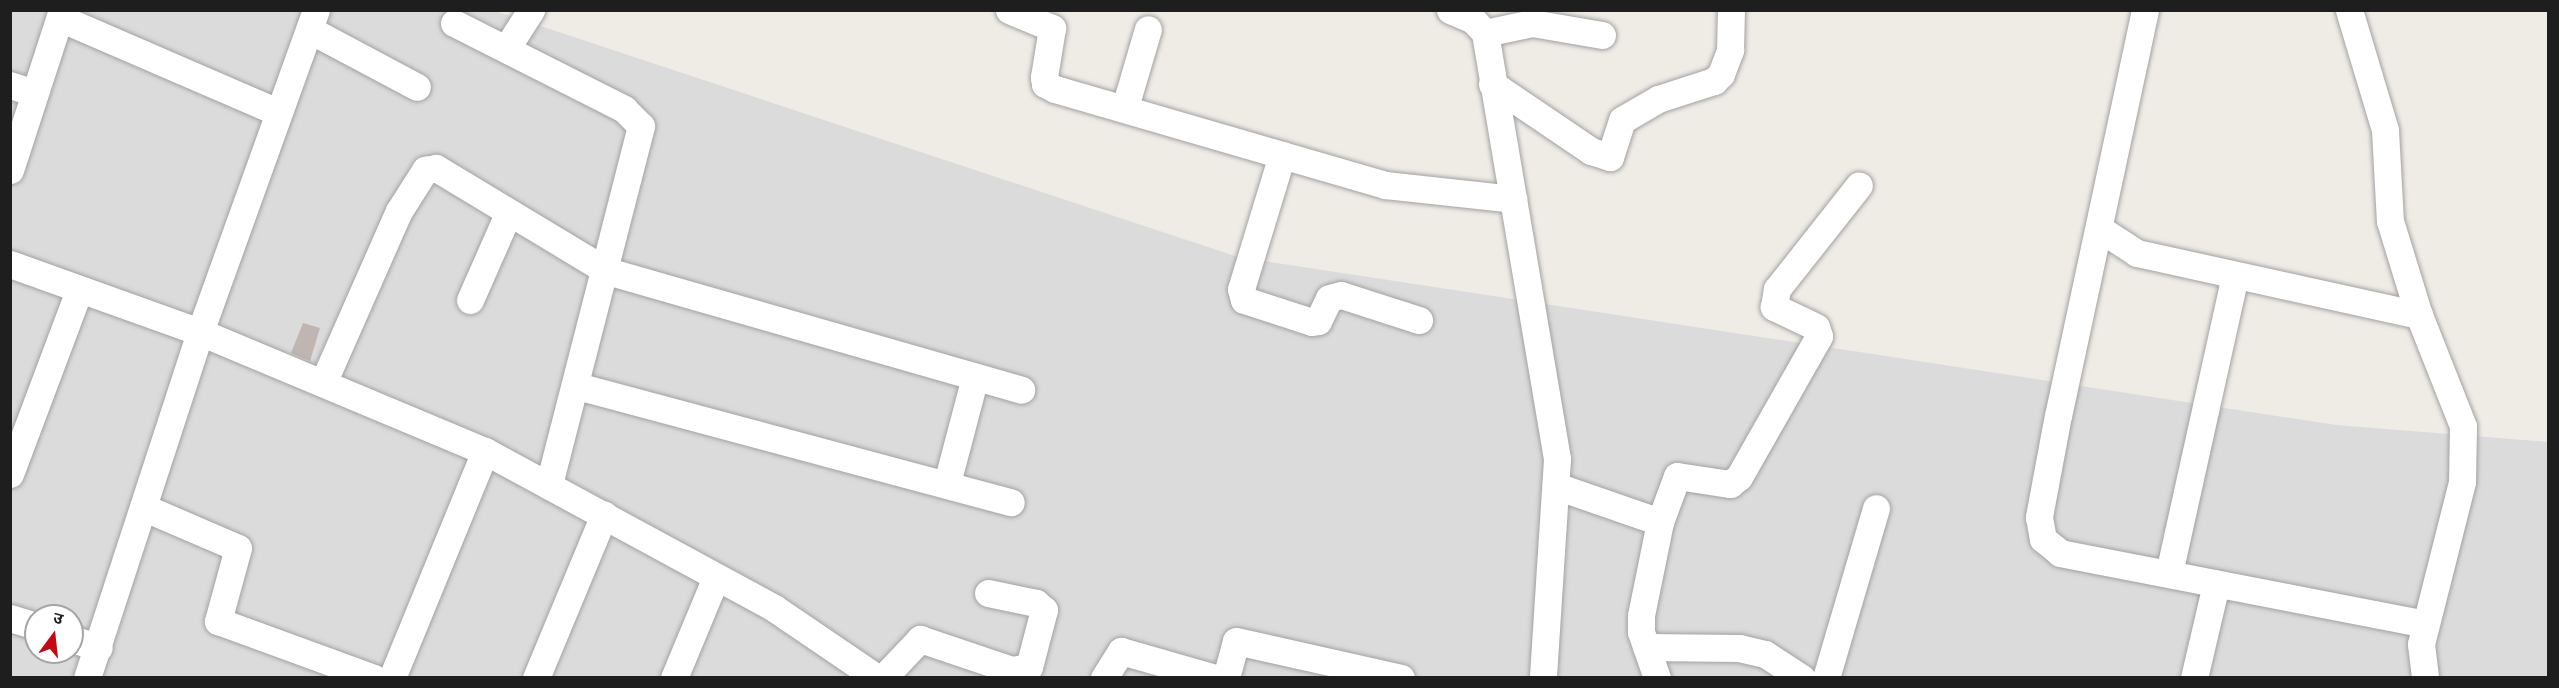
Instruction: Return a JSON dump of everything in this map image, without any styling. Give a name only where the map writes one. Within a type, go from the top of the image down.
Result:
[{"type":"street","points":[[508,46],[531,10]]},
{"type":"street","points":[[1009,10],[1052,28],[1045,84],[1405,189],[1514,199]]},
{"type":"street","points":[[1450,10],[1473,20],[1485,33],[1557,459],[1543,678]]},
{"type":"street","points":[[1492,84],[1591,151],[1610,157],[1622,120],[1659,99],[1714,81],[1720,74],[1730,50],[1731,10]]},
{"type":"street","points":[[2145,10],[2100,229],[2058,415],[2040,531],[2047,544],[2060,553],[2424,624]]},
{"type":"street","points":[[2349,10],[2385,130],[2390,221],[2419,315],[2461,412],[2465,452],[2462,482],[2424,624],[2421,644],[2425,678]]},
{"type":"street","points":[[10,171],[22,89],[61,14],[277,112]]},
{"type":"street","points":[[87,678],[146,508],[200,332],[277,112],[313,20],[417,87]]},
{"type":"street","points":[[454,23],[508,46],[624,109],[641,126],[607,271],[549,485]]},
{"type":"street","points":[[1485,33],[1532,23],[1602,35]]},
{"type":"street","points":[[1125,107],[1148,29]]},
{"type":"street","points":[[1282,155],[1242,289],[1244,300],[1312,322],[1318,321],[1329,298],[1341,295],[1419,320]]},
{"type":"street","points":[[323,383],[399,211],[425,170],[443,171],[508,214],[607,271],[1021,390]]},
{"type":"street","points":[[1657,678],[1646,647],[1641,615],[1660,522],[1677,476],[1730,484],[1739,477],[1819,336],[1816,327],[1774,307],[1777,289],[1859,185]]},
{"type":"street","points":[[470,300],[508,214]]},
{"type":"street","points":[[2100,229],[2137,253],[2419,315]]},
{"type":"street","points":[[10,264],[200,332],[485,451],[774,608],[877,678]]},
{"type":"street","points":[[2169,573],[2235,275]]},
{"type":"street","points":[[10,474],[79,290]]},
{"type":"street","points":[[947,483],[975,377]]},
{"type":"street","points":[[577,386],[947,483],[1011,502]]},
{"type":"street","points":[[392,678],[485,451]]},
{"type":"street","points":[[1556,486],[1660,522]]},
{"type":"street","points":[[146,508],[238,548],[218,621],[374,678]]},
{"type":"street","points":[[1826,678],[1876,508]]},
{"type":"street","points":[[536,678],[604,515]]},
{"type":"street","points":[[674,678],[716,577]]},
{"type":"street","points":[[2194,678],[2216,584]]},
{"type":"street","points":[[883,678],[920,639],[1012,670],[1029,668],[1044,610],[1036,603],[988,593]]},
{"type":"street","points":[[1226,678],[1236,641],[1401,678]]},
{"type":"street","points":[[84,643],[99,648]]},
{"type":"street","points":[[1646,647],[1739,648],[1765,654],[1802,678]]},
{"type":"street","points":[[1104,678],[1113,657],[1130,651],[1216,678]]},
{"type":"shaded area","points":[[10,11],[495,11],[1238,257],[2336,425],[2548,442],[2548,677],[11,677]]},
{"type":"building","points":[[303,323],[320,328],[310,361],[291,353]]}]
